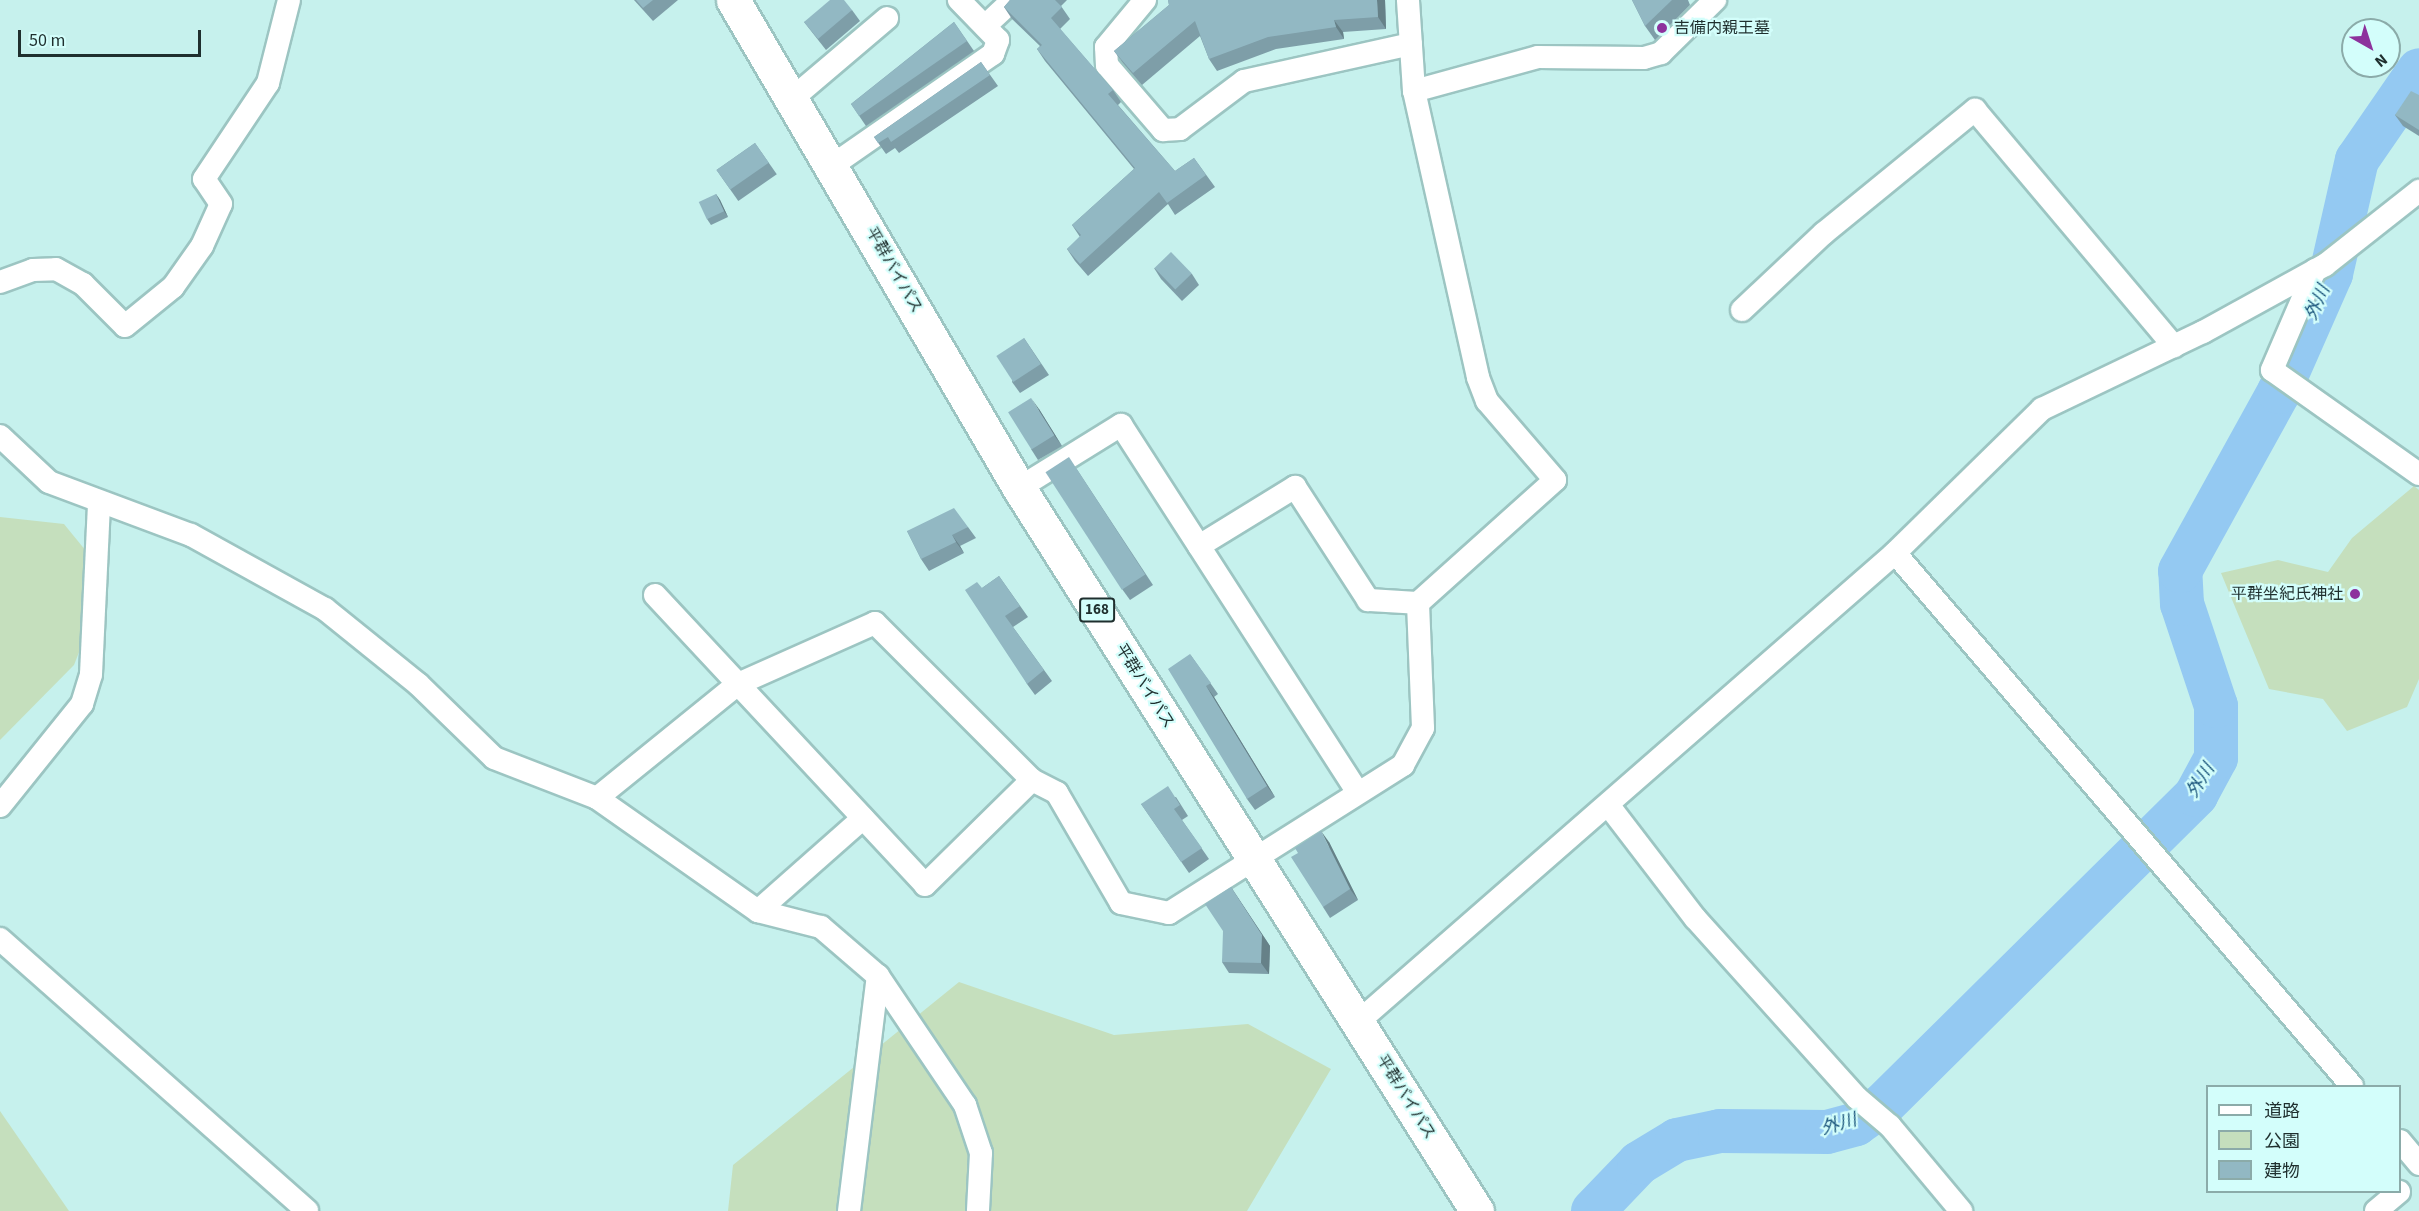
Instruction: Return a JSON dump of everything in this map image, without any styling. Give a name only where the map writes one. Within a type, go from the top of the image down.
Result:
[{"type":"highway","name":"平群バイパス","points":[[733,0],[834,165],[1019,488],[1478,1211]]},
{"type":"street","points":[[0,282],[33,270],[56,269],[83,284],[125,326],[173,287],[221,204],[204,179],[268,83],[289,0]]},
{"type":"street","points":[[834,165],[993,54],[998,40],[959,0]]},
{"type":"street","points":[[985,27],[1014,0]]},
{"type":"street","points":[[1144,0],[1106,47],[1107,65],[1163,130],[1180,129],[1244,81],[1411,44]]},
{"type":"street","points":[[1199,546],[1295,487],[1368,600],[1418,603],[1555,480],[1487,401],[1414,91],[1408,0]]},
{"type":"street","points":[[1414,91],[1538,57],[1644,58],[1661,53],[1714,0]]},
{"type":"street","points":[[794,97],[887,18]]},
{"type":"street","points":[[1742,310],[1824,233],[1975,110],[2174,346]]},
{"type":"street","points":[[1358,1022],[1609,806],[1895,553],[2042,409],[2174,346],[2320,268],[2353,245],[2419,190]]},
{"type":"street","points":[[2320,268],[2272,370],[2419,474]]},
{"type":"street","points":[[1019,488],[1121,425],[1357,791]]},
{"type":"street","points":[[0,436],[49,482],[99,504],[191,534],[267,573],[325,609],[418,684],[494,758],[597,798],[758,911],[821,927],[878,976],[965,1105],[981,1154],[978,1211]]},
{"type":"street","points":[[0,806],[82,704],[91,674],[99,504]]},
{"type":"street","points":[[1895,553],[2123,826],[2351,1085]]},
{"type":"street","points":[[655,595],[925,885],[1032,780]]},
{"type":"street","points":[[597,798],[738,684],[875,623],[1032,780],[1057,793],[1121,903],[1169,913],[1357,791],[1403,765],[1423,728],[1418,603]]},
{"type":"street","points":[[1609,806],[1695,918],[1857,1098],[1890,1126],[1961,1211]]},
{"type":"street","points":[[758,911],[863,818]]},
{"type":"street","points":[[0,939],[307,1211]]},
{"type":"street","points":[[849,1211],[878,976]]},
{"type":"street","points":[[2401,1142],[2419,1164]]},
{"type":"street","points":[[2401,1189],[2419,1174]]},
{"type":"street","points":[[2376,1211],[2397,1193]]},
{"type":"green space","points":[[2414,486],[2419,490],[2419,679],[2407,707],[2347,731],[2323,699],[2269,689],[2221,573],[2278,560],[2328,572],[2352,538]]},
{"type":"green space","points":[[0,517],[64,524],[108,578],[74,665],[0,740]]},
{"type":"green space","points":[[959,982],[1114,1035],[1248,1024],[1331,1069],[1247,1211],[728,1211],[733,1165]]},
{"type":"green space","points":[[0,1111],[69,1211],[0,1211]]},
{"type":"building","points":[[636,0],[653,0],[643,8]]},
{"type":"building","points":[[830,0],[844,0],[852,10],[818,39],[804,22]]},
{"type":"building","points":[[1010,0],[1055,0],[1062,7],[1051,18],[1113,90],[1108,94],[1175,171],[1194,158],[1206,175],[1167,203],[1159,192],[1080,264],[1067,249],[1081,235],[1072,225],[1135,168],[1037,49],[1042,45],[1004,7]]},
{"type":"building","points":[[1168,0],[1377,0],[1378,17],[1334,20],[1336,27],[1268,37],[1209,59],[1195,21],[1133,73],[1114,51],[1169,5]]},
{"type":"building","points":[[1632,0],[1672,0],[1645,26]]},
{"type":"building","points":[[954,22],[967,41],[859,116],[851,104]]},
{"type":"building","points":[[981,62],[990,75],[891,142],[888,137],[878,143],[874,137]]},
{"type":"building","points":[[2411,91],[2419,95],[2419,130],[2395,115]]},
{"type":"building","points":[[755,143],[769,163],[730,190],[716,170]]},
{"type":"building","points":[[716,194],[724,211],[707,219],[699,202]]},
{"type":"building","points":[[1171,252],[1192,274],[1175,290],[1154,268]]},
{"type":"building","points":[[1024,338],[1041,364],[1013,382],[996,356]]},
{"type":"building","points":[[1031,398],[1054,435],[1031,450],[1008,412]]},
{"type":"building","points":[[1069,457],[1145,574],[1122,590],[1046,472]]},
{"type":"building","points":[[954,508],[968,527],[952,535],[956,542],[921,559],[907,531]]},
{"type":"building","points":[[999,576],[1020,606],[1005,616],[1044,670],[1027,684],[965,590],[977,582],[982,588]]},
{"type":"building","points":[[1190,654],[1211,683],[1206,686],[1267,786],[1247,799],[1168,669]]},
{"type":"building","points":[[1168,786],[1180,805],[1174,809],[1202,848],[1181,862],[1141,804]]},
{"type":"building","points":[[1321,831],[1350,889],[1323,907],[1291,857],[1298,853],[1295,848]]},
{"type":"building","points":[[1231,887],[1262,935],[1261,963],[1222,962],[1223,931],[1205,904]]},
{"type":"waterway","name":"外川","points":[[1593,1211],[1639,1163],[1677,1140],[1720,1131],[1827,1132],[1856,1124],[1883,1105],[2196,795],[2216,758],[2216,706],[2182,604],[2180,571],[2279,392],[2331,274],[2357,160],[2419,70]]},
{"type":"place","name":"吉備内親王墓","points":[[1662,28]]},
{"type":"place","name":"平群坐紀氏神社","points":[[2355,594]]}]
